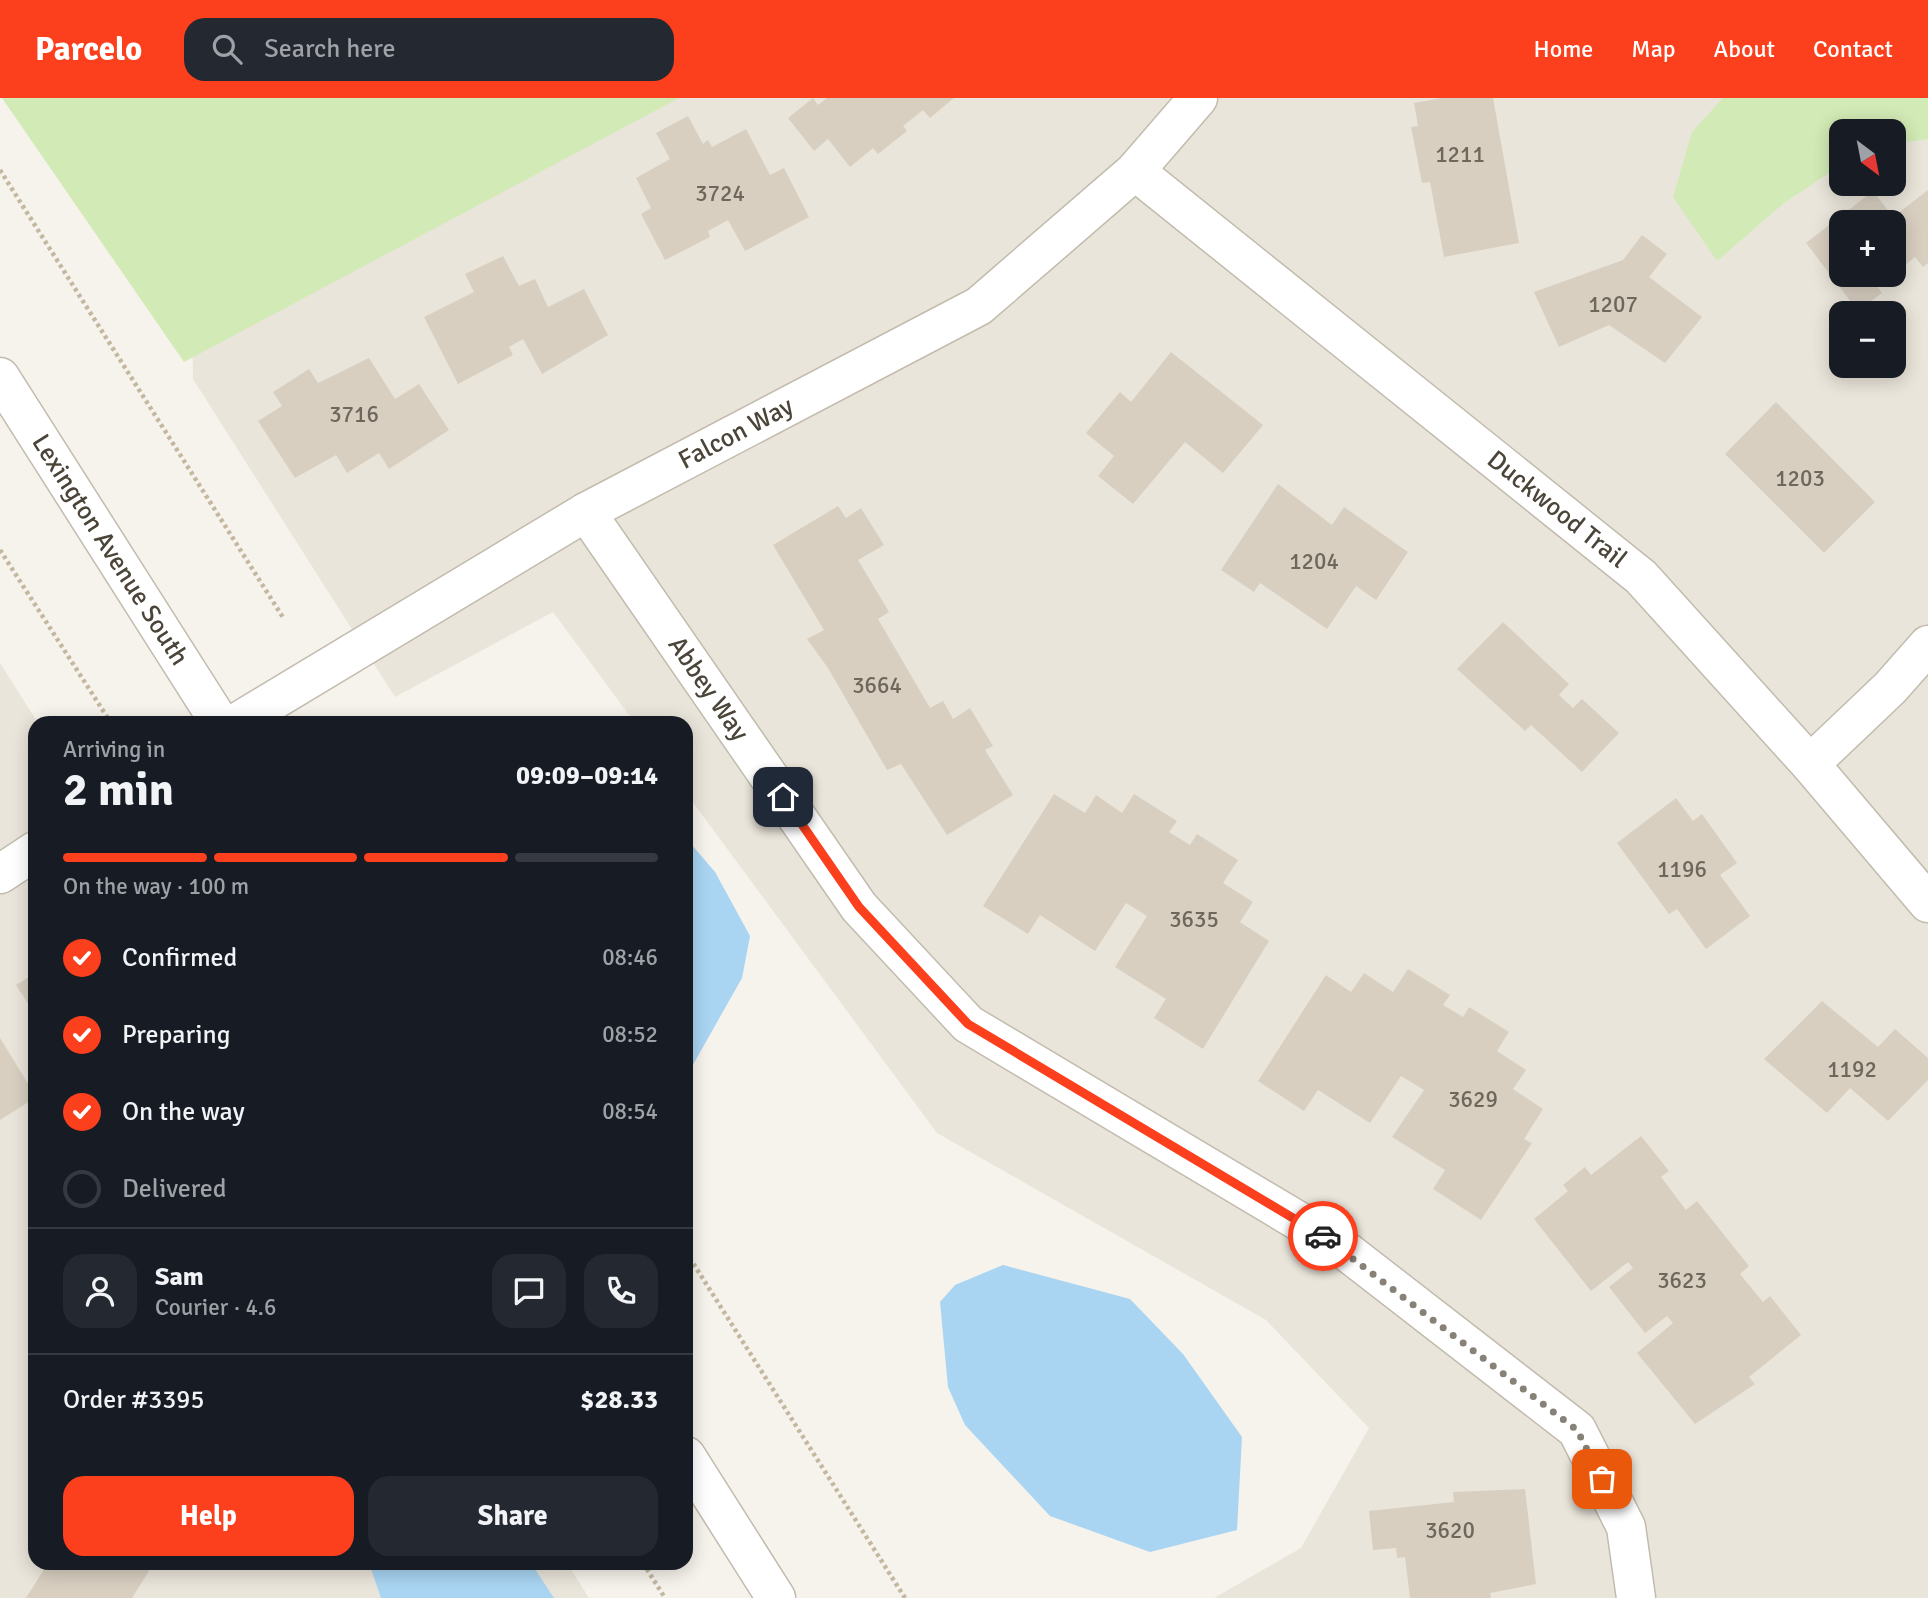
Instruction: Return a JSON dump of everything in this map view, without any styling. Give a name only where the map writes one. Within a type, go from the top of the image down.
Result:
[{"type":"street","name":"Falcon Way","points":[[248,716],[586,512],[979,306],[1135,171],[1198,98]]},
{"type":"street","name":"Duckwood Trail","points":[[1135,171],[1641,577],[1810,764],[1928,903]]},
{"type":"street","name":"Lexington Avenue South","points":[[0,377],[216,716]]},
{"type":"street","name":"Abbey Way","points":[[586,512],[859,907],[968,1024],[1337,1244],[1577,1430],[1626,1527],[1636,1598]]},
{"type":"street","points":[[1810,764],[1890,688],[1928,645]]},
{"type":"street","points":[[0,874],[28,856]]},
{"type":"street","points":[[693,1467],[776,1598]]},
{"type":"path","points":[[0,170],[284,620]]},
{"type":"path","points":[[0,550],[107,716]]},
{"type":"path","points":[[693,1263],[905,1598]]},
{"type":"path","points":[[647,1570],[665,1598]]},
{"type":"shaded area","points":[[576,98],[1928,98],[1928,1598],[1214,1598],[1301,1548],[1369,1428],[1266,1320],[937,1133],[693,802],[693,716],[630,716],[553,612],[395,697],[193,379],[192,314]]},
{"type":"shaded area","points":[[0,663],[34,716],[28,716],[28,1570],[571,1570],[589,1598],[0,1598]]},
{"type":"green space","points":[[2,98],[679,98],[184,362]]},
{"type":"green space","points":[[1723,98],[1928,98],[1928,139],[1906,142],[1906,119],[1829,119],[1829,173],[1784,203],[1717,261],[1673,197],[1692,132]]},
{"type":"water","points":[[693,846],[715,872],[750,936],[742,978],[693,1065]]},
{"type":"water","points":[[1003,1265],[1130,1299],[1183,1354],[1242,1437],[1237,1530],[1150,1552],[1050,1516],[965,1425],[948,1387],[940,1302],[955,1285]]},
{"type":"water","points":[[371,1570],[536,1570],[554,1598],[381,1598]]},
{"type":"building","points":[[813,98],[818,105],[827,98],[954,98],[930,118],[923,110],[903,126],[907,131],[878,154],[873,148],[850,167],[828,139],[814,151],[788,118]]},
{"type":"building","points":[[1442,98],[1493,98],[1519,243],[1444,257],[1430,182],[1422,183],[1411,127],[1418,126],[1414,103]]},
{"type":"building","points":[[688,116],[703,144],[708,140],[712,147],[746,129],[770,175],[784,168],[809,217],[745,251],[728,220],[708,231],[710,237],[665,260],[641,214],[651,208],[636,178],[670,159],[656,133]]},
{"type":"building","points":[[1928,190],[1928,263],[1923,267],[1915,257],[1906,264],[1906,210],[1902,210]]},
{"type":"building","points":[[1867,196],[1877,196],[1888,210],[1849,210]]},
{"type":"building","points":[[1829,225],[1829,273],[1806,243]]},
{"type":"building","points":[[1642,235],[1667,254],[1649,277],[1702,317],[1665,363],[1609,325],[1559,347],[1534,292],[1623,260]]},
{"type":"building","points":[[503,256],[519,286],[535,279],[548,307],[584,289],[608,335],[542,374],[523,339],[509,347],[513,355],[458,384],[424,317],[474,292],[465,274]]},
{"type":"building","points":[[1840,287],[1878,287],[1882,293],[1871,301],[1850,301]]},
{"type":"building","points":[[1171,352],[1263,425],[1223,473],[1185,442],[1133,504],[1098,476],[1114,456],[1086,433],[1120,392],[1131,402]]},
{"type":"building","points":[[369,358],[395,399],[419,384],[449,430],[389,469],[379,453],[347,473],[336,455],[295,478],[258,421],[282,406],[273,392],[309,369],[318,383]]},
{"type":"building","points":[[1776,402],[1875,502],[1824,553],[1725,454]]},
{"type":"building","points":[[1278,484],[1332,525],[1344,507],[1408,552],[1376,600],[1356,586],[1327,629],[1260,583],[1254,592],[1221,570]]},
{"type":"building","points":[[838,506],[846,518],[861,508],[884,545],[858,560],[889,612],[878,619],[930,708],[943,701],[953,719],[970,708],[993,746],[985,750],[1013,795],[947,835],[901,764],[887,770],[828,668],[807,639],[824,630],[773,545]]},
{"type":"building","points":[[1503,622],[1569,684],[1559,695],[1573,708],[1582,699],[1619,733],[1582,772],[1531,725],[1525,731],[1457,669]]},
{"type":"building","points":[[1054,794],[1085,813],[1096,795],[1122,813],[1134,794],[1177,821],[1169,832],[1190,845],[1197,834],[1238,860],[1223,883],[1253,902],[1240,922],[1269,941],[1203,1049],[1154,1018],[1166,999],[1115,967],[1147,916],[1126,903],[1095,951],[1040,915],[1028,934],[983,906]]},
{"type":"building","points":[[1676,798],[1693,821],[1702,814],[1737,863],[1720,875],[1750,916],[1706,949],[1677,909],[1669,914],[1617,843]]},
{"type":"building","points":[[1408,969],[1450,995],[1443,1005],[1463,1017],[1469,1007],[1509,1032],[1497,1051],[1526,1070],[1513,1089],[1543,1109],[1524,1139],[1532,1143],[1481,1220],[1433,1189],[1445,1170],[1392,1137],[1424,1090],[1401,1076],[1370,1123],[1318,1090],[1304,1111],[1258,1081],[1326,975],[1351,992],[1364,973],[1393,992]]},
{"type":"building","points":[[28,977],[28,1003],[16,985]]},
{"type":"building","points":[[1822,1001],[1878,1047],[1895,1029],[1928,1058],[1928,1080],[1888,1121],[1850,1088],[1827,1113],[1764,1059]]},
{"type":"building","points":[[0,1038],[28,1084],[28,1102],[0,1120]]},
{"type":"building","points":[[1641,1136],[1669,1171],[1661,1177],[1686,1210],[1697,1201],[1749,1266],[1740,1274],[1763,1302],[1770,1296],[1801,1335],[1749,1377],[1755,1384],[1695,1424],[1637,1353],[1673,1323],[1667,1316],[1645,1333],[1609,1287],[1633,1268],[1628,1262],[1591,1291],[1534,1219],[1568,1191],[1563,1185],[1585,1167],[1591,1175]]},
{"type":"building","points":[[1525,1489],[1536,1584],[1490,1593],[1491,1598],[1410,1598],[1405,1557],[1397,1558],[1396,1548],[1373,1550],[1369,1511],[1454,1502],[1453,1492]]},
{"type":"building","points":[[44,1570],[149,1571],[132,1598],[26,1598]]},
{"type":"way so far","points":[[1323,1236],[1337,1244],[1577,1430],[1602,1479]]},
{"type":"route","points":[[783,797],[859,907],[968,1024],[1323,1236]]}]
